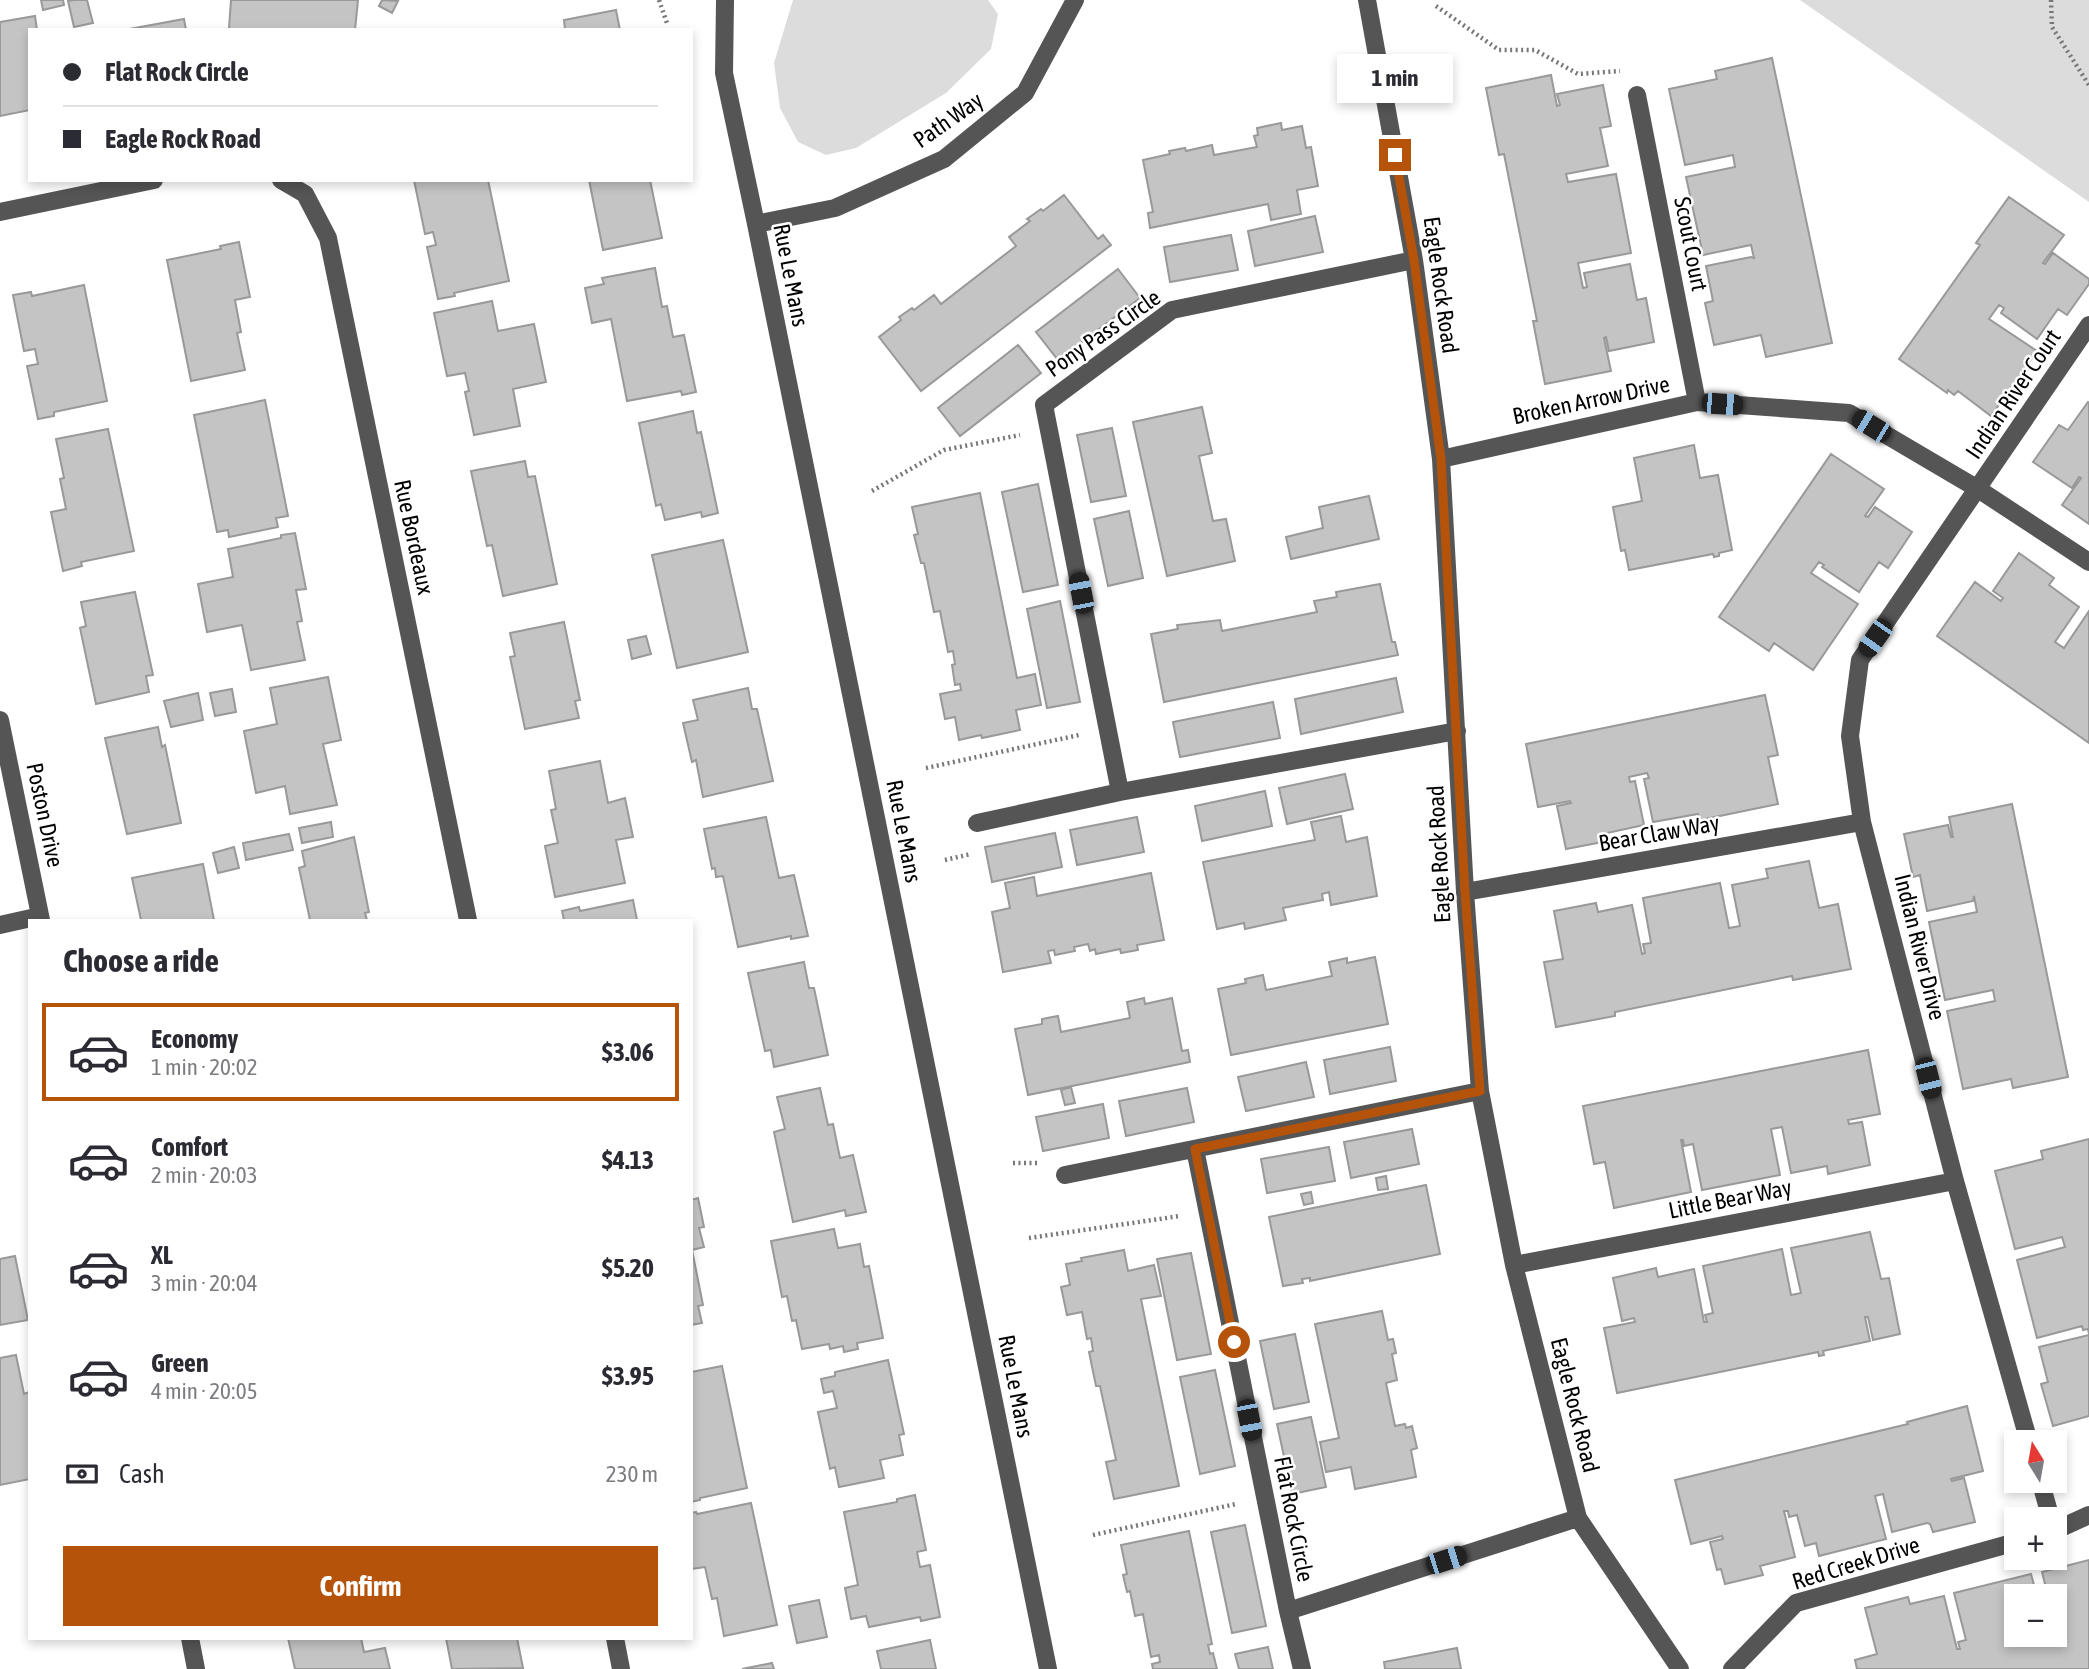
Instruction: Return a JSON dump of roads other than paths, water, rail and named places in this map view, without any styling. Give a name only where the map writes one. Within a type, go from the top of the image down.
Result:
[{"type":"street","name":"Path Way","points":[[756,224],[835,208],[944,159],[1025,93],[1075,0]]},
{"type":"street","name":"Eagle Rock Road","points":[[1367,0],[1414,260],[1441,459],[1465,892],[1480,1091],[1514,1265],[1578,1518],[1680,1669]]},
{"type":"street","name":"Rue Le Mans","points":[[725,1],[723,72],[1048,1669]]},
{"type":"street","name":"Scout Court","points":[[1637,95],[1697,402]]},
{"type":"street","points":[[0,212],[144,182]]},
{"type":"street","name":"Rue Bordeaux","points":[[284,182],[305,194],[328,238],[468,919]]},
{"type":"street","name":"Pony Pass Circle","points":[[1121,792],[1044,405],[1172,310],[1414,260]]},
{"type":"street","name":"Indian River Court","points":[[1978,489],[2089,326]]},
{"type":"street","name":"Broken Arrow Drive","points":[[1441,459],[1697,402],[1849,413],[1978,489],[2089,562]]},
{"type":"street","name":"Indian River Drive","points":[[1978,489],[1860,660],[1850,736],[1862,822],[1955,1181],[2026,1430]]},
{"type":"street","name":"Poston Drive","points":[[0,720],[41,918]]},
{"type":"street","points":[[977,823],[1121,792],[1457,731]]},
{"type":"street","name":"Bear Claw Way","points":[[1465,892],[1862,822]]},
{"type":"street","points":[[0,925],[28,920]]},
{"type":"street","points":[[1065,1175],[1480,1091]]},
{"type":"street","name":"Flat Rock Circle","points":[[1195,1149],[1302,1669]]},
{"type":"street","name":"Little Bear Way","points":[[1514,1265],[1955,1181]]},
{"type":"street","points":[[2067,1525],[2089,1515]]},
{"type":"street","name":"Flat Rock Circle","points":[[1288,1611],[1578,1518]]},
{"type":"street","name":"Red Creek Drive","points":[[1732,1669],[1797,1603],[2004,1545]]},
{"type":"street","points":[[190,1640],[196,1669]]},
{"type":"street","points":[[615,1640],[621,1669]]}]
